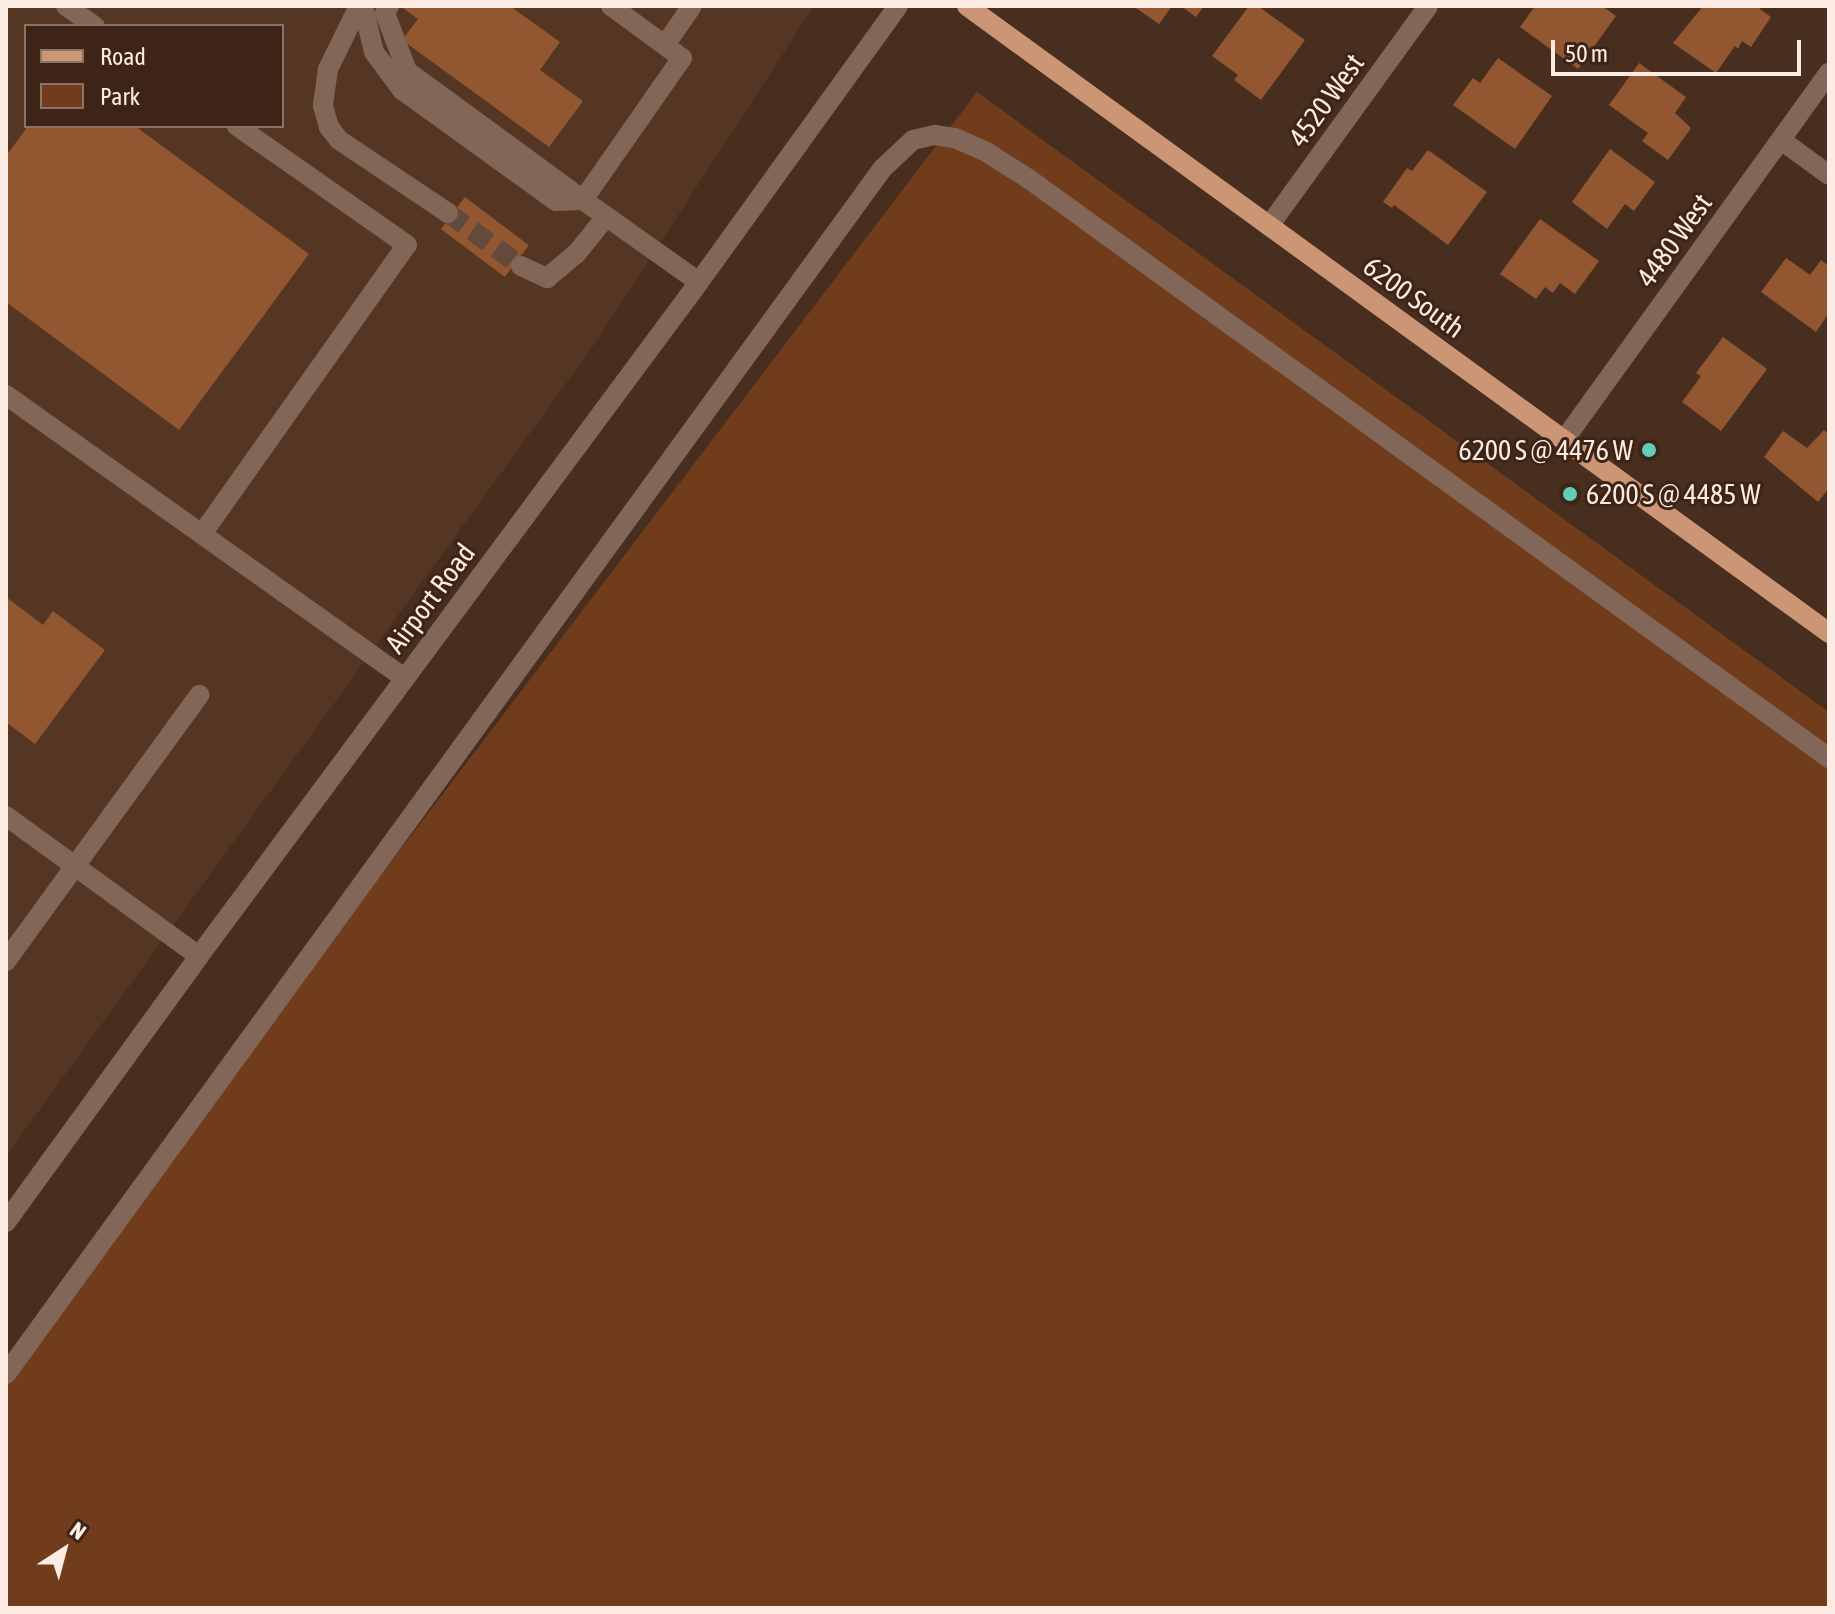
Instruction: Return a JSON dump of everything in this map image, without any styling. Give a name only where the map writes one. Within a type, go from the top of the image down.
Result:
[{"type":"main road","name":"6200 South","points":[[967,6],[1829,633]]},
{"type":"street","points":[[66,6],[92,24]]},
{"type":"street","points":[[361,6],[374,52],[402,90],[556,201],[583,200]]},
{"type":"street","points":[[361,6],[328,69],[323,106],[329,127],[339,140],[448,213]]},
{"type":"street","points":[[389,6],[385,13],[407,71],[699,282]]},
{"type":"street","points":[[583,200],[682,58],[611,6]]},
{"type":"street","points":[[665,45],[692,6]]},
{"type":"street","name":"Airport Road","points":[[6,1222],[199,956],[699,282],[898,6]]},
{"type":"street","name":"4520 West","points":[[1269,226],[1428,6]]},
{"type":"street","name":"4480 West","points":[[1564,440],[1829,73]]},
{"type":"street","points":[[202,534],[407,245],[240,128]]},
{"type":"street","points":[[6,1374],[882,169],[913,140],[935,135],[955,138],[988,153],[1029,179],[1829,758]]},
{"type":"street","points":[[1781,140],[1829,175]]},
{"type":"street","points":[[521,266],[547,278],[576,254],[606,217]]},
{"type":"street","points":[[6,395],[404,678]]},
{"type":"street","points":[[6,961],[199,695]]},
{"type":"street","points":[[6,816],[199,956]]},
{"type":"shaded area","points":[[6,6],[814,6],[596,342],[6,1156]]},
{"type":"green space","points":[[977,92],[1829,712],[1829,1608],[6,1608],[6,1368]]},
{"type":"building","points":[[400,6],[510,6],[560,42],[540,70],[583,101],[549,147],[402,40],[418,19]]},
{"type":"building","points":[[1133,6],[1172,6],[1159,24]]},
{"type":"building","points":[[1181,6],[1204,6],[1196,17]]},
{"type":"building","points":[[1249,6],[1258,6],[1305,40],[1261,100],[1234,80],[1238,75],[1212,56]]},
{"type":"building","points":[[1535,6],[1602,6],[1616,16],[1578,69],[1520,27]]},
{"type":"building","points":[[1703,6],[1756,6],[1771,17],[1751,47],[1742,41],[1738,49],[1735,46],[1716,73],[1673,43]]},
{"type":"building","points":[[1498,58],[1552,96],[1515,149],[1453,105],[1473,78],[1480,83]]},
{"type":"building","points":[[1639,63],[1686,97],[1675,113],[1691,128],[1668,160],[1642,141],[1648,133],[1609,105]]},
{"type":"building","points":[[27,128],[138,128],[309,254],[179,430],[6,302],[6,156]]},
{"type":"building","points":[[1610,149],[1655,182],[1634,211],[1625,204],[1607,229],[1572,202]]},
{"type":"building","points":[[1428,150],[1487,192],[1448,245],[1394,205],[1392,208],[1383,202],[1407,168],[1412,171]]},
{"type":"building","points":[[465,197],[529,245],[505,277],[441,229]]},
{"type":"building","points":[[1540,219],[1599,261],[1575,294],[1560,283],[1553,293],[1545,287],[1536,299],[1500,274]]},
{"type":"building","points":[[1786,258],[1810,275],[1821,260],[1829,266],[1829,313],[1816,332],[1761,292]]},
{"type":"building","points":[[1723,337],[1767,369],[1721,431],[1682,402],[1701,376],[1696,373]]},
{"type":"building","points":[[1824,430],[1829,434],[1829,488],[1818,502],[1764,457],[1783,431],[1807,448]]},
{"type":"building","points":[[6,597],[43,625],[53,611],[105,650],[35,744],[6,722]]},
{"type":"tunnel","points":[[448,213],[521,266]]},
{"type":"place","name":"6200 S @ 4476 W","points":[[1649,450]]},
{"type":"place","name":"6200 S @ 4485 W","points":[[1570,494]]}]
